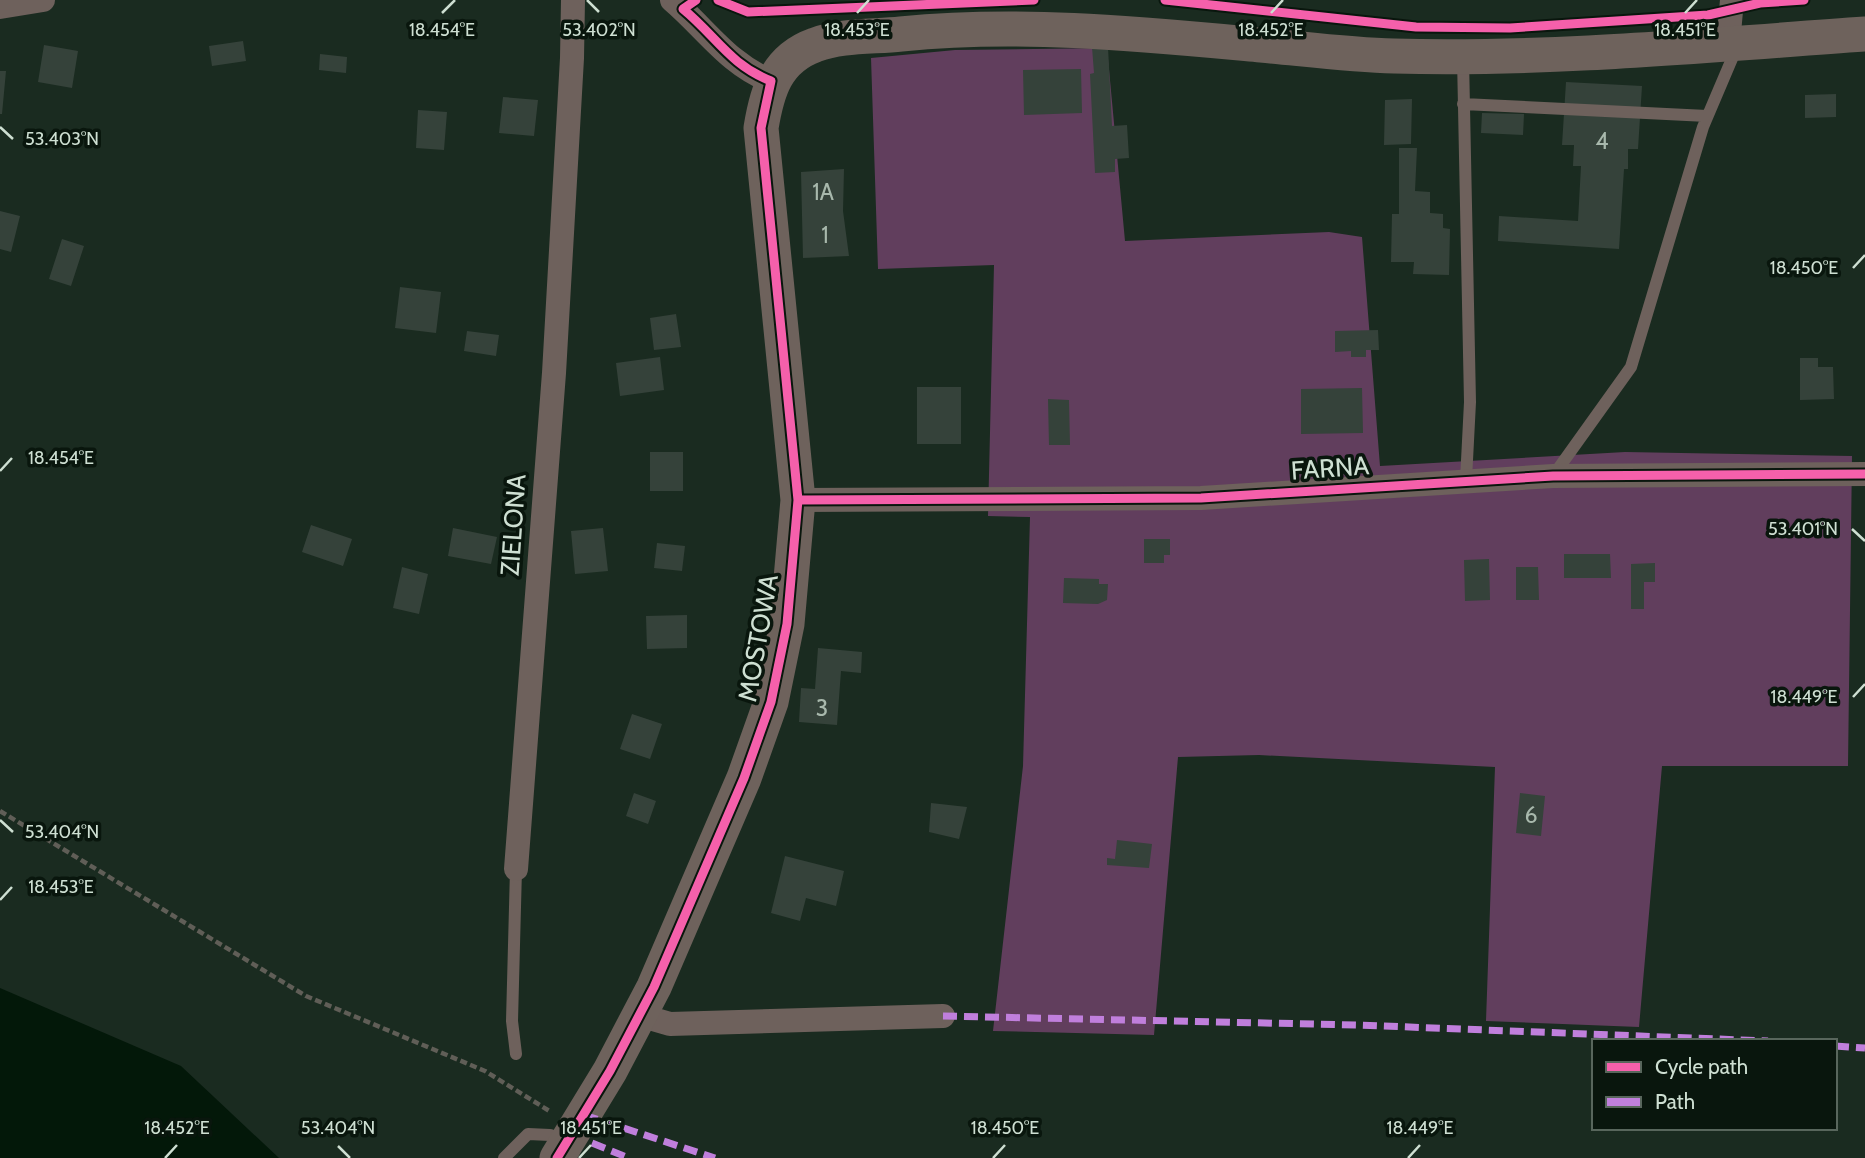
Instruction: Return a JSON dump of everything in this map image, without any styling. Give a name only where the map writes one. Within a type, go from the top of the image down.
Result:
[{"type":"street","points":[[0,8],[43,0]]},
{"type":"street","name":"ZIELONA","points":[[516,869],[553,387],[572,71],[573,0]]},
{"type":"street","points":[[672,0],[735,62],[749,72],[771,81],[792,59],[814,45],[946,30],[1038,28],[1121,32],[1391,57],[1506,58],[1865,34]]},
{"type":"street","points":[[1732,0],[1734,44]]},
{"type":"street","name":"MOSTOWA","points":[[566,1143],[639,1015],[744,778],[771,702],[787,624],[798,500],[761,128],[771,81]]},
{"type":"street","name":"FARNA","points":[[798,500],[1201,498],[1553,475],[1865,474]]},
{"type":"street","points":[[639,1015],[670,1024],[943,1016]]},
{"type":"lane","points":[[1553,475],[1631,367],[1707,116],[1734,44]]},
{"type":"lane","points":[[1463,57],[1470,402],[1466,481]]},
{"type":"lane","points":[[1463,104],[1707,116]]},
{"type":"lane","name":"ZIELONA","points":[[516,869],[512,1021],[516,1054]]},
{"type":"lane","points":[[503,1158],[528,1135],[550,1135],[566,1143]]},
{"type":"path","points":[[0,811],[306,996],[485,1071],[566,1143]]},
{"type":"shaded area","points":[[1107,48],[1125,241],[1329,232],[1362,237],[1380,466],[1625,452],[1852,456],[1848,766],[1662,766],[1639,1027],[1486,1021],[1495,767],[1259,755],[1178,757],[1154,1035],[993,1031],[1023,766],[1030,517],[988,516],[994,265],[878,269],[871,58],[955,50]]},
{"type":"shaded area","points":[[0,988],[181,1066],[279,1158],[0,1158]]},
{"type":"building","points":[[243,41],[246,61],[212,66],[209,46]]},
{"type":"building","points":[[44,45],[78,51],[72,88],[38,82]]},
{"type":"building","points":[[1092,47],[1108,47],[1112,126],[1127,125],[1129,158],[1115,159],[1115,172],[1095,173],[1090,74],[1094,73]]},
{"type":"building","points":[[320,54],[347,57],[346,73],[319,70]]},
{"type":"building","points":[[1081,69],[1082,113],[1024,115],[1023,70]]},
{"type":"building","points":[[0,71],[6,71],[2,114],[0,114]]},
{"type":"building","points":[[1566,82],[1642,86],[1638,149],[1628,149],[1628,169],[1624,169],[1619,249],[1498,241],[1499,216],[1578,221],[1581,166],[1573,166],[1574,145],[1562,145]]},
{"type":"building","points":[[1836,94],[1836,117],[1805,118],[1805,95]]},
{"type":"building","points":[[503,97],[538,100],[534,136],[499,133]]},
{"type":"building","points":[[1412,99],[1411,144],[1384,145],[1385,100]]},
{"type":"building","points":[[418,110],[447,112],[444,150],[416,148]]},
{"type":"building","points":[[1482,113],[1524,114],[1523,135],[1481,133]]},
{"type":"building","points":[[1399,148],[1417,148],[1415,191],[1430,192],[1430,213],[1443,214],[1443,228],[1450,229],[1449,275],[1413,274],[1414,262],[1391,262],[1392,214],[1399,214]]},
{"type":"building","points":[[844,169],[843,211],[849,256],[803,258],[801,172]]},
{"type":"building","points":[[0,211],[20,216],[11,252],[0,249]]},
{"type":"building","points":[[62,239],[84,246],[71,286],[49,279]]},
{"type":"building","points":[[400,287],[441,292],[436,333],[395,328]]},
{"type":"building","points":[[676,314],[681,347],[654,350],[650,318]]},
{"type":"building","points":[[1378,330],[1379,350],[1366,350],[1366,357],[1351,357],[1351,351],[1335,352],[1335,331]]},
{"type":"building","points":[[467,331],[499,335],[496,356],[464,351]]},
{"type":"building","points":[[660,357],[664,390],[620,396],[616,363]]},
{"type":"building","points":[[1800,358],[1818,358],[1818,367],[1833,367],[1834,399],[1800,400]]},
{"type":"building","points":[[917,387],[961,387],[961,444],[917,444]]},
{"type":"building","points":[[1362,388],[1363,433],[1301,434],[1301,389]]},
{"type":"building","points":[[1048,399],[1069,400],[1070,445],[1049,445]]},
{"type":"building","points":[[650,452],[683,452],[683,491],[650,491]]},
{"type":"building","points":[[311,525],[352,539],[343,566],[302,552]]},
{"type":"building","points":[[453,528],[497,537],[491,564],[448,556]]},
{"type":"building","points":[[603,528],[608,571],[575,574],[571,531]]},
{"type":"building","points":[[1144,539],[1170,539],[1170,555],[1164,555],[1164,563],[1144,563]]},
{"type":"building","points":[[657,543],[685,546],[682,571],[654,568]]},
{"type":"building","points":[[1564,554],[1610,554],[1611,578],[1564,578]]},
{"type":"building","points":[[1489,559],[1490,600],[1465,601],[1464,560]]},
{"type":"building","points":[[1655,563],[1655,582],[1644,582],[1644,609],[1631,609],[1631,564]]},
{"type":"building","points":[[402,567],[428,574],[419,614],[393,608]]},
{"type":"building","points":[[1516,567],[1538,567],[1539,600],[1516,600]]},
{"type":"building","points":[[1064,578],[1099,579],[1099,584],[1108,584],[1107,600],[1098,604],[1063,603]]},
{"type":"building","points":[[687,615],[687,648],[647,649],[646,616]]},
{"type":"building","points":[[818,648],[862,652],[861,673],[841,671],[837,725],[799,722],[801,688],[815,689]]},
{"type":"building","points":[[632,714],[662,724],[650,759],[620,749]]},
{"type":"building","points":[[634,793],[656,801],[648,824],[626,816]]},
{"type":"building","points":[[1520,793],[1545,796],[1541,836],[1516,833]]},
{"type":"building","points":[[931,803],[967,807],[959,839],[929,832]]},
{"type":"building","points":[[1117,840],[1152,844],[1149,868],[1107,865],[1107,858],[1115,859]]},
{"type":"building","points":[[785,856],[844,871],[836,906],[806,898],[800,921],[771,913]]},
{"type":"marked path","points":[[943,1016],[1357,1025],[1717,1039]]},
{"type":"marked path","points":[[1837,1046],[1865,1048]]},
{"type":"marked path","points":[[584,1115],[715,1158]]},
{"type":"marked path","points":[[592,1143],[629,1158]]},
{"type":"cycle path","points":[[557,1158],[610,1071],[654,987],[744,778],[771,702],[787,624],[798,500],[761,128],[771,81],[745,67],[683,9],[696,0]]},
{"type":"cycle path","points":[[718,0],[748,12],[1034,0]]},
{"type":"cycle path","points":[[1165,0],[1416,27],[1510,28],[1708,15],[1760,3],[1804,0]]},
{"type":"cycle path","points":[[798,500],[1201,498],[1553,476],[1865,474]]}]
